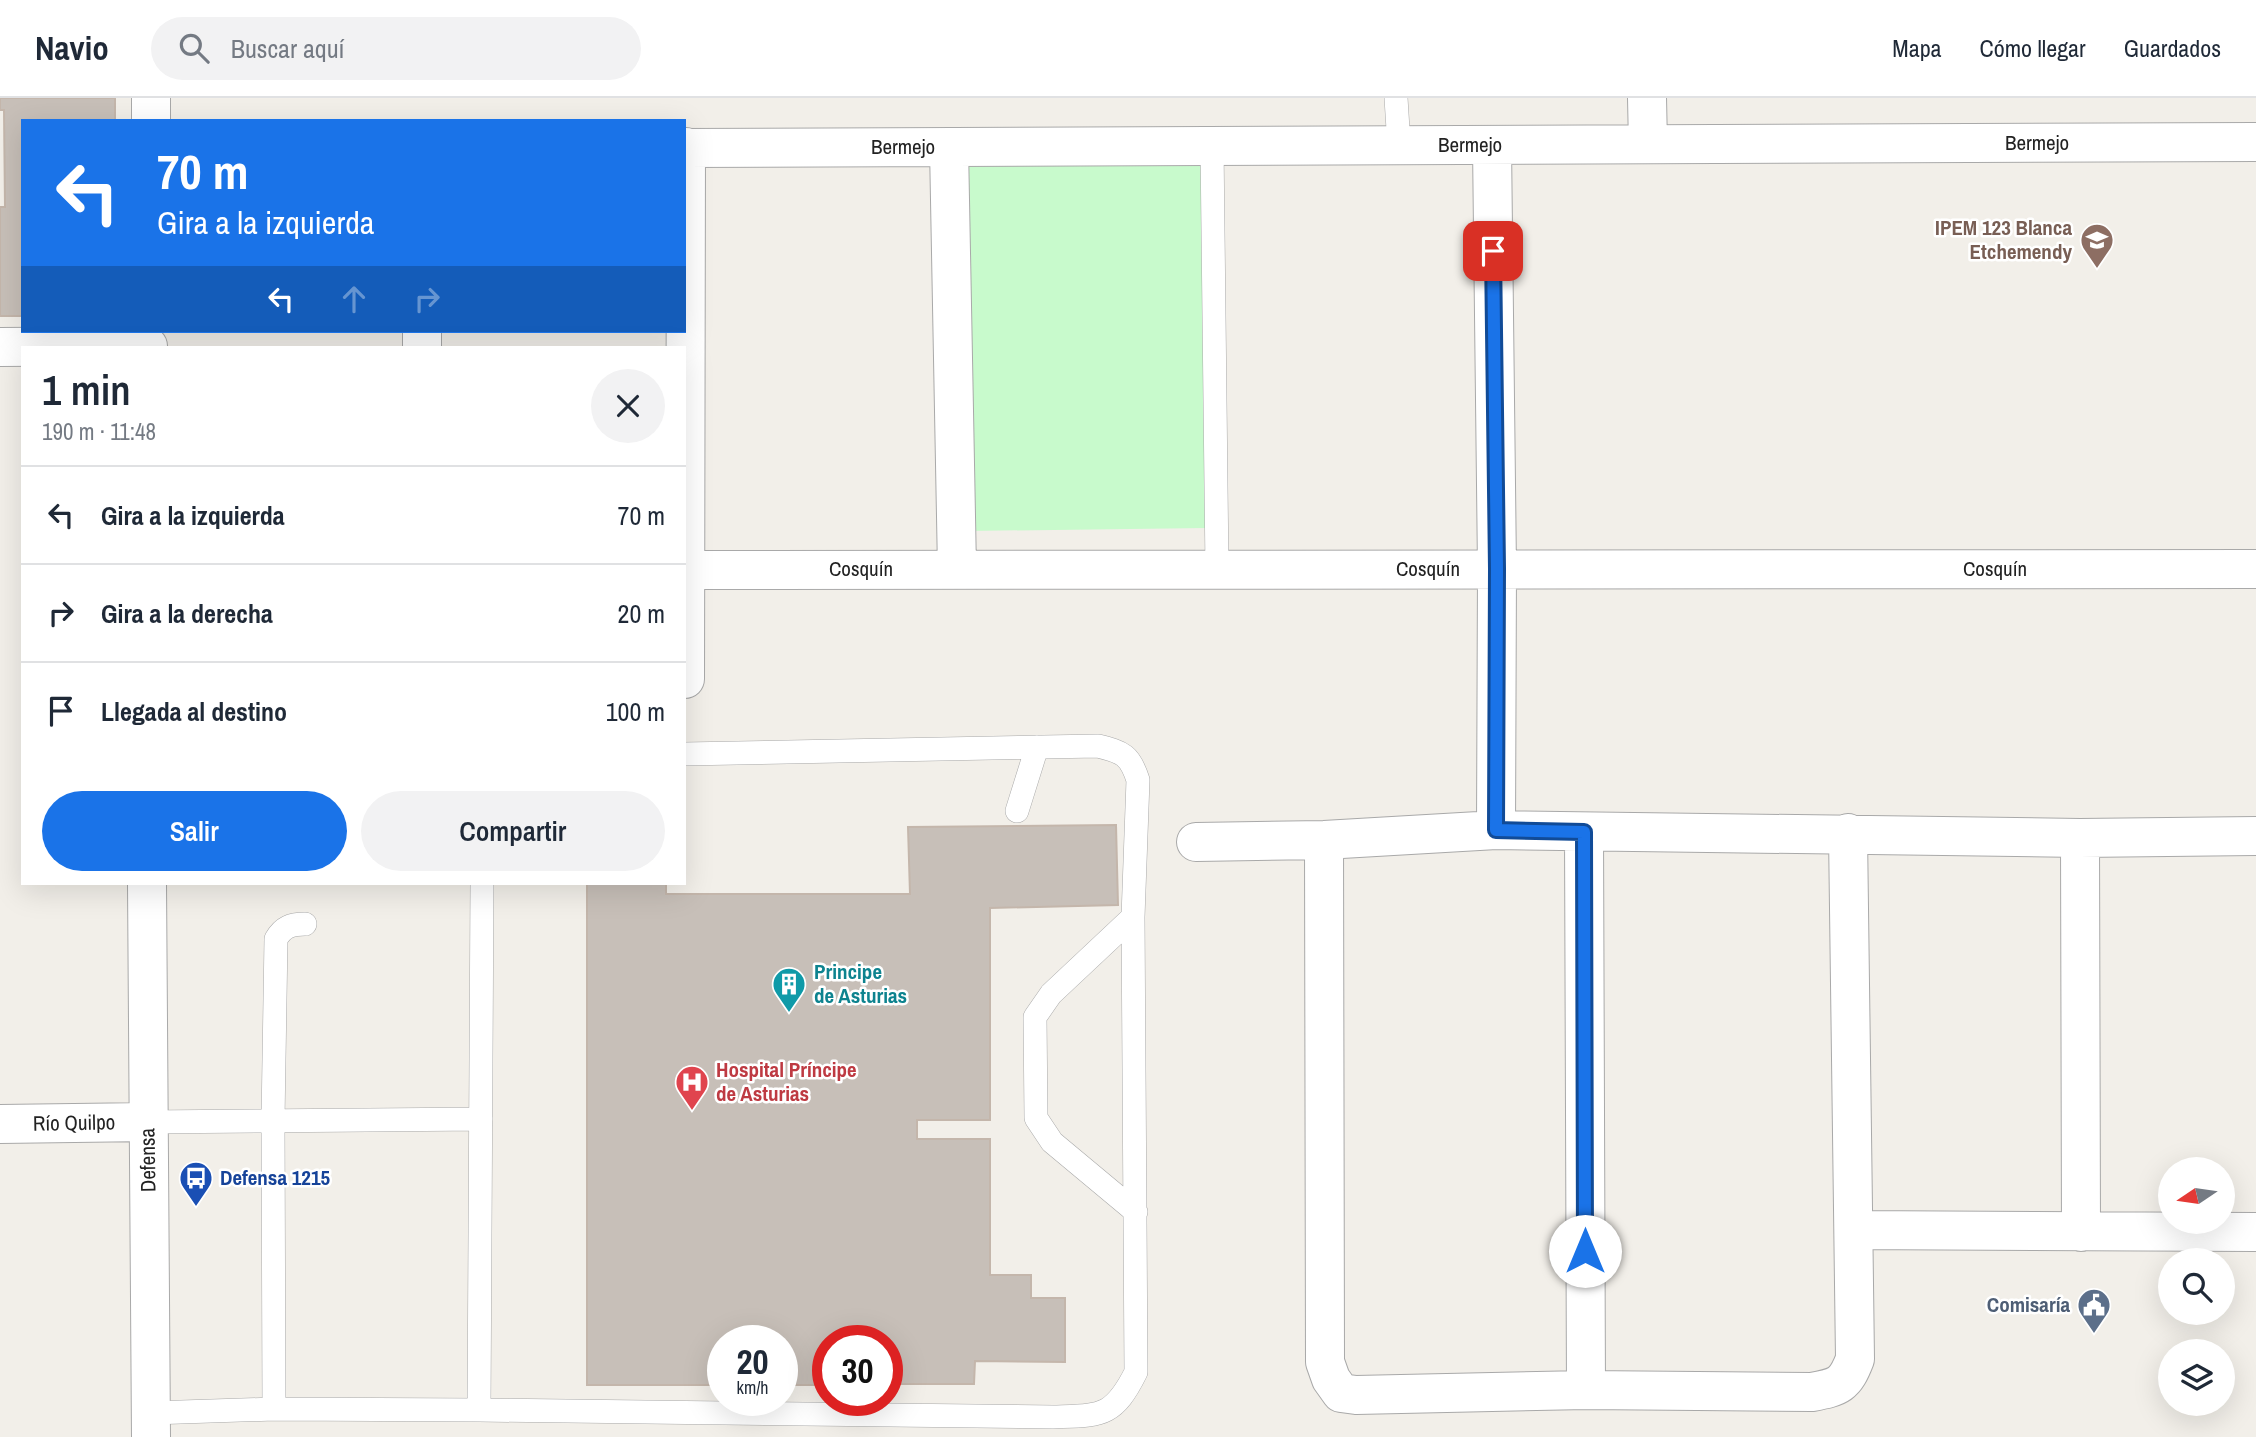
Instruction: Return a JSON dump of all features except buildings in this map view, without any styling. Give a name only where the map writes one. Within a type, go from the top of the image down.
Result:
[{"type":"street","points":[[151,98],[151,119]]},
{"type":"street","points":[[1647,98],[1648,144]]},
{"type":"street","name":"Bermejo","points":[[686,148],[2256,142]]},
{"type":"street","points":[[1492,145],[1497,569],[1496,830]]},
{"type":"street","points":[[950,147],[957,569]]},
{"type":"street","points":[[30,346],[148,342]]},
{"type":"street","points":[[0,347],[21,346]]},
{"type":"street","name":"Cosquín","points":[[686,570],[2256,569]]},
{"type":"street","points":[[1196,842],[1324,840],[1496,830],[2080,838],[2256,836]]},
{"type":"street","points":[[1584,832],[1586,1390]]},
{"type":"street","points":[[1324,840],[1325,1362],[1331,1379],[1341,1393],[1356,1395],[1586,1390],[1812,1392],[1835,1387],[1847,1378],[1855,1360],[1848,833]]},
{"type":"street","points":[[2080,838],[2081,1232]]},
{"type":"street","name":"Defensa","points":[[146,885],[151,1425]]},
{"type":"street","name":"Río Quilpo","points":[[0,1124],[148,1122]]},
{"type":"street","points":[[1854,1230],[2256,1232]]},
{"type":"lane","points":[[1396,98],[1399,145]]},
{"type":"lane","points":[[1212,146],[1217,569]]},
{"type":"lane","points":[[151,1425],[274,1409],[1053,1418],[1089,1416],[1107,1410],[1124,1397],[1136,1372],[1133,917],[1138,780],[1132,761],[1116,750],[1098,746],[686,754]]},
{"type":"lane","points":[[1017,811],[1037,747]]},
{"type":"lane","points":[[479,1410],[482,885]]},
{"type":"lane","points":[[1133,917],[1051,994],[1035,1017],[1036,1118],[1052,1142],[1136,1212]]},
{"type":"lane","points":[[274,1409],[273,1120],[276,940],[281,931],[291,924],[305,924]]},
{"type":"lane","points":[[148,1122],[481,1119]]},
{"type":"green space","points":[[961,159],[1201,160],[1207,528],[966,531]]},
{"type":"place","name":"IPEM 123 Blanca Etchemendy","points":[[2097,270]]},
{"type":"place","name":"Principe de Asturias","points":[[789,1014]]},
{"type":"place","name":"Hospital Príncipe de Asturias","points":[[692,1112]]},
{"type":"place","name":"Defensa 1215","points":[[196,1208]]},
{"type":"place","name":"Comisaría","points":[[2094,1335]]},
{"type":"route","points":[[1493,251],[1497,569],[1496,830],[1584,832],[1585,1251]]}]
